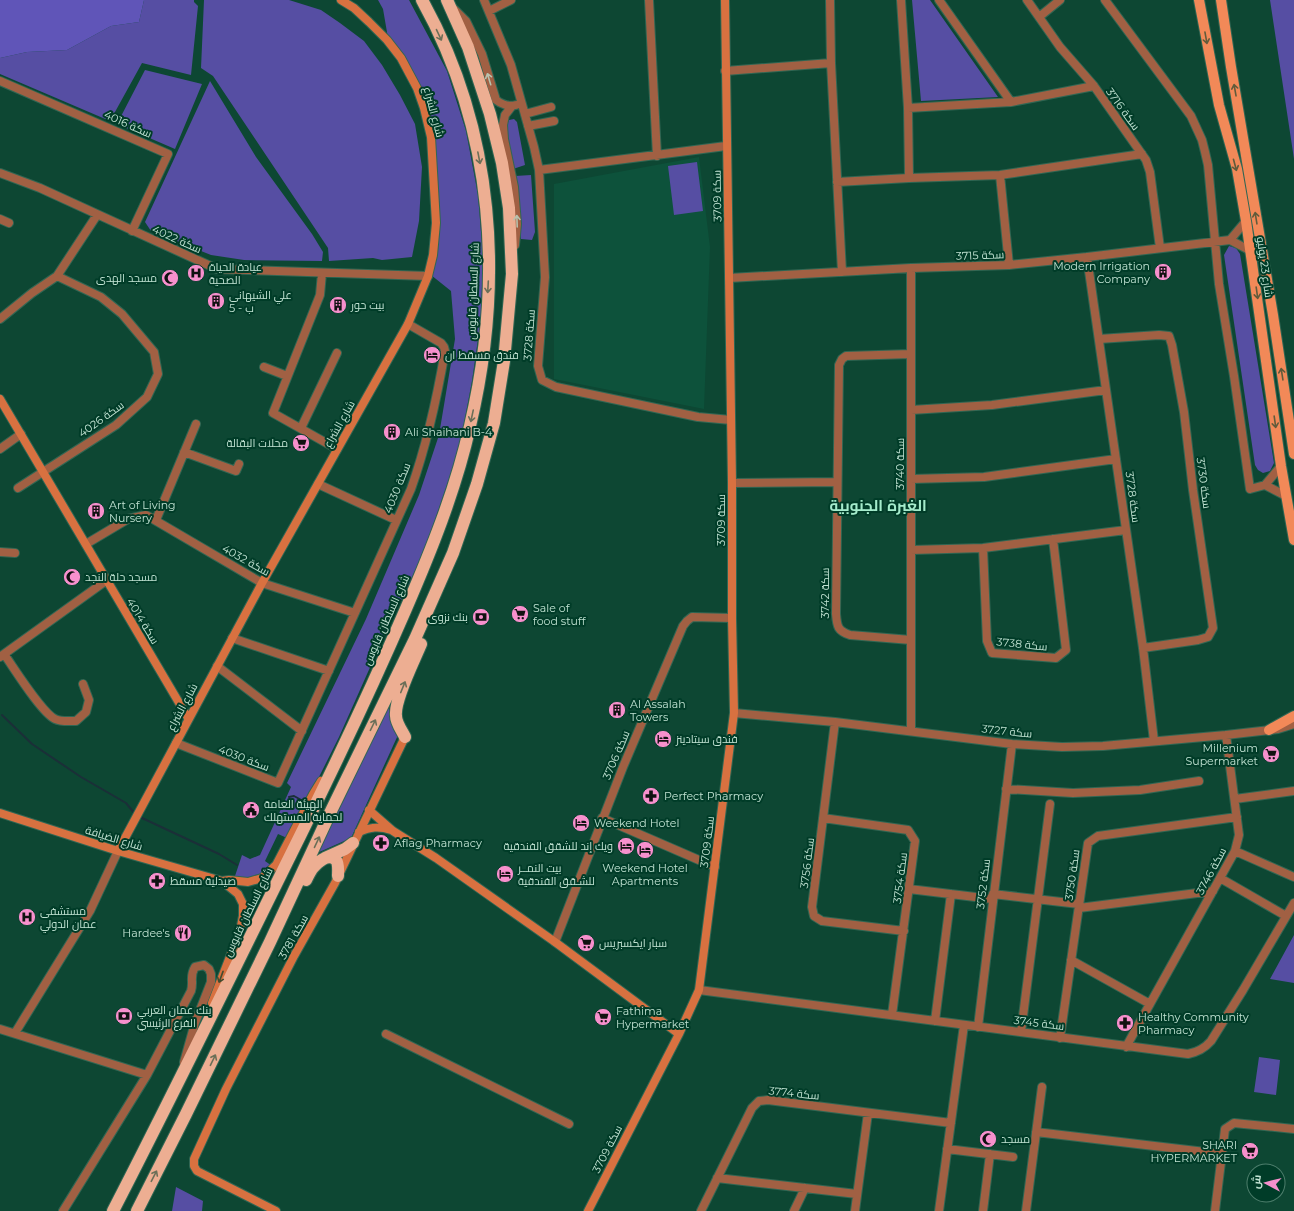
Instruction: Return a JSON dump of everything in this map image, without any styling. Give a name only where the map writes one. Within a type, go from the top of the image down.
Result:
[{"type":"highway","name":"شارع السلطان قابوس","points":[[113,1211],[176,1088],[345,743],[424,567],[452,490],[470,428],[478,388],[487,325],[490,261],[486,202],[474,131],[454,68],[422,0]]},
{"type":"highway","points":[[405,737],[396,718],[399,697],[429,624],[477,484],[494,423],[504,361],[512,274],[509,208],[502,163],[490,114],[468,47],[448,2]]},
{"type":"highway","points":[[137,1211],[270,942],[330,813],[415,639],[453,553]]},
{"type":"highway","points":[[270,942],[312,868],[325,858],[345,849],[353,843]]},
{"type":"highway","points":[[325,858],[336,860],[338,866],[338,876]]},
{"type":"main road","name":"شارع 23 يوليو","points":[[1199,0],[1219,105],[1237,169],[1251,251],[1281,466],[1294,540]]},
{"type":"main road","points":[[1217,0],[1231,67]]},
{"type":"main road","name":"شارع 23 يوليو","points":[[1221,0],[1273,315],[1294,454]]},
{"type":"main road","points":[[1226,0],[1231,67]]},
{"type":"main road","points":[[1273,729],[1294,716]]},
{"type":"street","name":"شارع الشراع","points":[[118,851],[188,718],[262,583],[408,324],[428,276],[433,255],[436,223],[431,137],[424,108],[417,88],[401,58],[387,40],[369,22],[354,8],[341,0]]},
{"type":"street","name":"سكة 3728","points":[[484,0],[511,65],[539,170],[544,277],[538,366],[542,380],[556,387],[698,417],[731,420]]},
{"type":"street","points":[[489,11],[511,0]]},
{"type":"street","points":[[649,0],[657,156]]},
{"type":"street","name":"سكة 3709","points":[[588,1211],[679,1034],[699,990],[734,713],[725,0]]},
{"type":"street","points":[[830,0],[831,64],[842,272]]},
{"type":"street","points":[[901,0],[908,108],[909,178]]},
{"type":"street","points":[[939,0],[1011,102]]},
{"type":"street","name":"سكة 3716","points":[[1027,0],[1060,47],[1094,86],[1142,154],[1150,172],[1160,248]]},
{"type":"street","points":[[1039,18],[1060,0]]},
{"type":"street","points":[[1105,0],[1191,116],[1202,140],[1208,165],[1219,284],[1250,489],[1265,486],[1286,496]]},
{"type":"street","points":[[448,2],[466,21],[482,54],[496,100],[512,106],[522,103]]},
{"type":"street","points":[[725,71],[831,64]]},
{"type":"street","name":"سكة 4016","points":[[0,81],[168,154],[132,231]]},
{"type":"street","points":[[908,108],[1011,102],[1094,86]]},
{"type":"street","points":[[512,106],[505,115],[503,125],[504,139],[514,187],[518,224],[512,274]]},
{"type":"street","points":[[525,114],[551,107]]},
{"type":"street","points":[[528,126],[554,121]]},
{"type":"street","points":[[539,170],[726,146]]},
{"type":"street","points":[[838,182],[1000,175],[1142,154]]},
{"type":"street","name":"سكة 4022","points":[[0,173],[40,188],[97,216],[217,270],[428,276]]},
{"type":"street","points":[[1000,175],[1009,265]]},
{"type":"street","points":[[0,319],[32,293],[57,276],[97,216]]},
{"type":"street","points":[[0,219],[9,223]]},
{"type":"street","points":[[1246,221],[1230,240],[1251,251]]},
{"type":"street","name":"سكة 3715","points":[[729,278],[911,268],[1009,265],[1087,258],[1230,240]]},
{"type":"street","name":"سكة 3728","points":[[1087,258],[1143,648],[1154,741]]},
{"type":"street","name":"سكة 3740","points":[[911,268],[911,731]]},
{"type":"street","points":[[322,273],[320,295],[273,413],[337,449]]},
{"type":"street","name":"سكة 4026","points":[[43,472],[116,425],[147,397],[158,374],[154,352],[122,314],[101,297],[57,276]]},
{"type":"street","name":"سكة 4030","points":[[176,743],[278,783],[411,489],[424,451],[445,351],[444,346],[441,343],[408,324]]},
{"type":"street","name":"سكة 3730","points":[[1099,339],[1159,335],[1169,336],[1172,345],[1184,412],[1193,490],[1213,628],[1208,637],[1198,640],[1143,648]]},
{"type":"street","points":[[301,428],[337,353]]},
{"type":"street","name":"سكة 3742","points":[[911,354],[846,356],[842,359],[839,365],[836,614],[837,625],[842,632],[850,635],[911,640]]},
{"type":"street","points":[[264,367],[287,376]]},
{"type":"street","points":[[911,410],[992,405],[1106,390]]},
{"type":"street","name":"سكة 4014","points":[[0,399],[188,718]]},
{"type":"street","points":[[156,520],[196,424]]},
{"type":"street","points":[[0,449],[20,434]]},
{"type":"street","points":[[184,452],[236,471],[239,464]]},
{"type":"street","points":[[911,479],[984,477],[1116,459]]},
{"type":"street","points":[[1265,486],[1281,466]]},
{"type":"street","points":[[18,488],[43,472]]},
{"type":"street","points":[[732,483],[837,482]]},
{"type":"street","points":[[318,484],[396,520]]},
{"type":"street","name":"سكة 4032","points":[[86,544],[128,519],[146,515],[262,583],[355,613]]},
{"type":"street","points":[[911,550],[983,548],[1126,530]]},
{"type":"street","name":"سكة 3738","points":[[983,548],[987,642],[992,653],[1056,658],[1066,650],[1054,539]]},
{"type":"street","points":[[0,552],[15,553]]},
{"type":"street","points":[[83,684],[89,700],[86,712],[76,721],[64,721],[54,718],[37,701],[2,656],[107,580]]},
{"type":"street","name":"سكة 3706","points":[[555,942],[602,818],[683,626],[687,620],[692,617],[732,618]]},
{"type":"street","points":[[232,638],[329,670]]},
{"type":"street","points":[[217,666],[302,731]]},
{"type":"street","name":"سكة 3727","points":[[734,713],[835,722],[1012,744],[1062,747],[1103,746],[1226,735],[1273,729],[1294,724]]},
{"type":"street","name":"سكة 3756","points":[[835,722],[812,907],[814,916],[822,921],[904,931]]},
{"type":"street","name":"سكة 3727","points":[[1273,729],[1294,730]]},
{"type":"street","name":"سكة 3746","points":[[1126,1047],[1235,851],[1239,835],[1226,735]]},
{"type":"street","name":"سكة 3781","points":[[276,1211],[208,1176],[198,1165],[200,1148],[226,1089],[285,973],[338,876],[405,737]]},
{"type":"street","points":[[222,881],[229,880],[248,882],[262,878],[276,865],[313,794],[345,743]]},
{"type":"street","name":"سكة 3752","points":[[978,1027],[1012,744]]},
{"type":"street","points":[[1006,789],[1073,793],[1140,790],[1199,781]]},
{"type":"street","points":[[1234,799],[1294,791]]},
{"type":"street","points":[[1021,1032],[1050,804]]},
{"type":"street","points":[[369,810],[394,831],[436,858],[555,942],[679,1034]]},
{"type":"street","name":"شارع الضيافة","points":[[0,813],[118,851],[222,881]]},
{"type":"street","name":"سكة 3750","points":[[1060,1038],[1088,842],[1098,836],[1237,817]]},
{"type":"street","points":[[602,818],[715,867]]},
{"type":"street","name":"سكة 3754","points":[[823,818],[908,830],[915,841],[892,1015]]},
{"type":"street","points":[[359,832],[367,828],[376,827],[394,831]]},
{"type":"street","points":[[15,1033],[90,911],[118,851]]},
{"type":"street","points":[[1235,851],[1294,877]]},
{"type":"street","points":[[1220,878],[1286,916]]},
{"type":"street","points":[[194,1050],[240,932],[244,916],[243,904],[238,894],[222,881]]},
{"type":"street","points":[[909,889],[951,894],[1038,899],[1079,906],[1213,891]]},
{"type":"street","points":[[935,1021],[951,894]]},
{"type":"street","name":"سكة 3745","points":[[699,990],[1126,1047],[1188,1054],[1197,1053],[1212,1041],[1294,903]]},
{"type":"street","points":[[1071,960],[1150,1004]]},
{"type":"street","points":[[63,1211],[147,1074],[191,991],[192,972],[195,967],[204,965],[209,969],[211,974],[211,982],[195,1023],[176,1088]]},
{"type":"street","points":[[939,1211],[964,1025]]},
{"type":"street","points":[[0,1029],[147,1074]]},
{"type":"street","points":[[386,1034],[569,1124]]},
{"type":"street","points":[[1029,1211],[1026,1211],[1042,1087]]},
{"type":"street","name":"سكة 3774","points":[[701,1211],[752,1108],[759,1101],[768,1100],[951,1123]]},
{"type":"street","points":[[855,1211],[868,1113]]},
{"type":"street","points":[[1215,1211],[1225,1129],[1234,1123],[1294,1129]]},
{"type":"street","points":[[1036,1132],[1222,1154]]},
{"type":"street","points":[[947,1149],[1013,1157]]},
{"type":"street","points":[[983,1211],[990,1154]]},
{"type":"street","points":[[717,1178],[857,1194]]},
{"type":"street","points":[[794,1211],[806,1188]]},
{"type":"shaded area","points":[[0,0],[144,0],[139,22],[111,26],[67,50],[27,52],[0,58]]},
{"type":"shaded area","points":[[144,0],[194,0],[198,6],[191,75],[142,63],[110,121],[0,74],[0,58],[27,52],[67,50],[111,26],[139,22]]},
{"type":"shaded area","points":[[204,0],[289,0],[321,10],[364,41],[382,65],[415,124],[422,167],[419,221],[412,257],[382,260],[373,258],[329,261],[328,248],[213,76],[201,68]]},
{"type":"shaded area","points":[[378,0],[409,0],[447,71],[466,131],[478,195],[483,256],[481,318],[472,381],[459,450],[424,552],[384,636],[339,737],[287,838],[278,834],[265,861],[272,866],[259,877],[251,879],[234,879],[242,855],[250,859],[260,855],[291,787],[287,783],[366,619],[419,495],[439,435],[455,339],[451,291],[431,275],[436,255],[426,107],[388,38],[383,9]]},
{"type":"shaded area","points":[[912,0],[930,0],[998,97],[921,101]]},
{"type":"shaded area","points":[[1270,0],[1294,0],[1294,159]]},
{"type":"shaded area","points":[[145,70],[202,84],[175,149],[117,124]]},
{"type":"shaded area","points":[[210,81],[256,157],[312,234],[323,252],[322,261],[244,260],[211,255],[151,231],[145,222]]},
{"type":"shaded area","points":[[514,119],[517,122],[525,165],[513,169],[506,127],[509,120]]},
{"type":"shaded area","points":[[699,157],[710,247],[704,409],[554,379],[554,184]]},
{"type":"shaded area","points":[[697,162],[703,211],[674,215],[668,166]]},
{"type":"shaded area","points":[[531,175],[535,232],[532,240],[521,239],[515,176]]},
{"type":"shaded area","points":[[1229,246],[1236,248],[1240,254],[1274,463],[1270,471],[1263,473],[1258,470],[1255,465],[1224,255]]},
{"type":"shaded area","points":[[388,706],[398,735],[351,838],[317,853]]},
{"type":"shaded area","points":[[1294,935],[1294,983],[1270,979]]},
{"type":"shaded area","points":[[1259,1057],[1280,1060],[1276,1095],[1254,1092]]},
{"type":"shaded area","points":[[176,1187],[203,1201],[202,1211],[172,1211]]},
{"type":"waterway","points":[[2,715],[32,744],[81,777],[126,803],[135,814]]},
{"type":"waterway","points":[[289,797],[294,796],[303,801]]},
{"type":"waterway","points":[[142,818],[219,854],[237,865]]},
{"type":"place","name":"Modern Irrigation Company","points":[[1163,272]]},
{"type":"place","name":"عيادة الحياة الصحية","points":[[196,273]]},
{"type":"place","name":"مسجد الهدى","points":[[170,278]]},
{"type":"place","name":"علي الشيهاني ب - 5","points":[[216,301]]},
{"type":"place","name":"بيت حور","points":[[338,305]]},
{"type":"place","name":"فندق مسقط ان","points":[[432,355]]},
{"type":"place","name":"Ali Shaihani B-4","points":[[392,432]]},
{"type":"place","name":"محلات البقالة","points":[[301,443]]},
{"type":"place","name":"Art of Living Nursery","points":[[96,511]]},
{"type":"place","name":"مسجد حلة النجد","points":[[72,577]]},
{"type":"place","name":"Sale of food stuff","points":[[520,614]]},
{"type":"place","name":"بنك نزوى","points":[[481,617]]},
{"type":"place","name":"Al Assalah Towers","points":[[617,710]]},
{"type":"place","name":"فندق سيتادينز","points":[[663,739]]},
{"type":"place","name":"Millenium Supermarket","points":[[1271,754]]},
{"type":"place","name":"Perfect Pharmacy","points":[[651,796]]},
{"type":"place","name":"الهيئة العامة لحماية المستهلك","points":[[251,810]]},
{"type":"place","name":"Weekend Hotel","points":[[581,823]]},
{"type":"place","name":"Aflag Pharmacy","points":[[381,843]]},
{"type":"place","name":"ويك إند للشقق الفندقية","points":[[626,846]]},
{"type":"place","name":"Weekend Hotel Apartments","points":[[645,850]]},
{"type":"place","name":"بيت النمــر للشـقق الفندقية","points":[[505,874]]},
{"type":"place","name":"صيدلية مسقط","points":[[157,881]]},
{"type":"place","name":"مستشفى عمان الدولي","points":[[27,917]]},
{"type":"place","name":"Hardee's","points":[[183,933]]},
{"type":"place","name":"سبار ايكسبريس","points":[[586,943]]},
{"type":"place","name":"بنك عمان العربي الفرع الرئيسي","points":[[124,1016]]},
{"type":"place","name":"Fathima Hypermarket","points":[[603,1017]]},
{"type":"place","name":"Healthy Community Pharmacy","points":[[1125,1023]]},
{"type":"place","name":"مسجد","points":[[988,1139]]},
{"type":"place","name":"SHARI HYPERMARKET","points":[[1250,1151]]},
{"type":"district","name":"الغبرة الجنوبية","points":[[878,505]]}]
